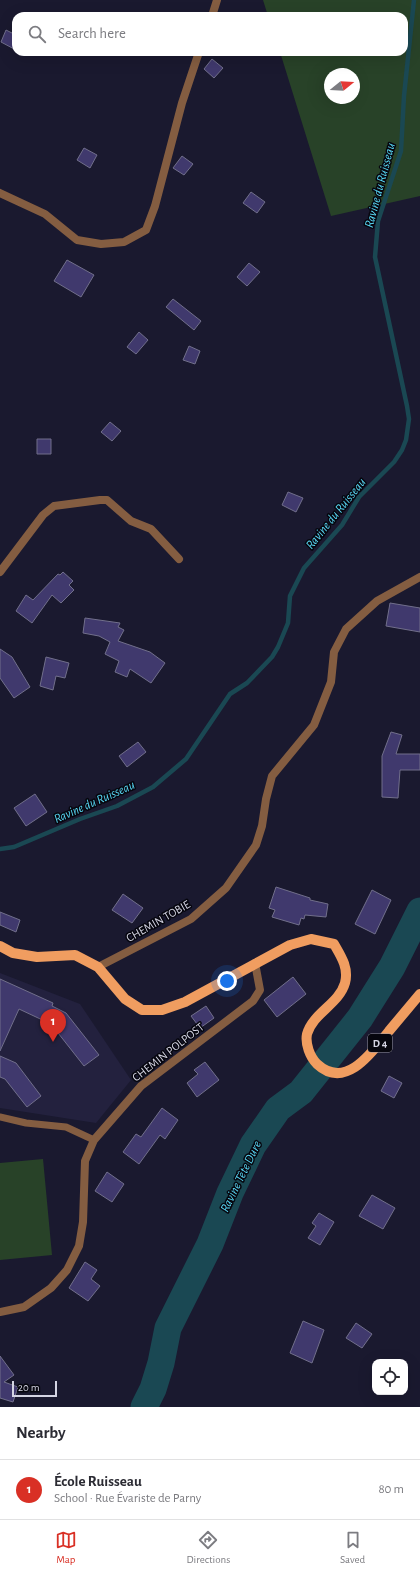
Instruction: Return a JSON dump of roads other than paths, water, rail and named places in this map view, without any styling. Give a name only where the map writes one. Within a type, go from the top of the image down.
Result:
[{"type":"main road","name":"D 4","points":[[0,946],[13,953],[36,957],[75,955],[98,967],[125,999],[142,1010],[162,1010],[185,1002],[290,945],[311,939],[334,944],[345,961],[345,983],[337,999],[315,1020],[307,1034],[308,1047],[313,1060],[319,1066],[328,1071],[341,1074],[355,1068],[368,1058],[420,994]]},
{"type":"street","points":[[213,12],[217,0]]},
{"type":"street","points":[[0,193],[45,214],[77,240],[101,244],[124,242],[146,230],[155,206],[182,104],[198,56]]},
{"type":"street","points":[[0,572],[43,515],[54,506],[100,500],[107,500],[131,522],[151,529],[179,559]]},
{"type":"street","name":"CHEMIN TOBIE","points":[[98,967],[190,919],[226,888],[256,845],[262,826],[266,799],[272,776],[314,725],[331,682],[334,652],[346,629],[377,601],[420,578]]},
{"type":"street","name":"CHEMIN POLPOST","points":[[0,1312],[24,1307],[51,1288],[67,1270],[79,1246],[83,1222],[85,1161],[94,1140],[141,1086],[253,1001],[260,990],[255,963]]},
{"type":"lane","points":[[0,1117],[26,1123],[66,1127],[94,1140]]},
{"type":"waterway","name":"Ravine du Ruisseau","points":[[0,849],[14,847],[80,819],[117,806],[153,787],[186,759],[230,694],[247,683],[272,657],[288,623],[290,596],[304,568],[342,525],[359,497],[394,462],[402,450],[406,440],[409,419],[375,257],[378,221],[401,151],[404,96],[414,0]]},
{"type":"waterway","name":"Ravine Tête Dure","points":[[144,1407],[153,1389],[161,1363],[168,1328],[210,1244],[230,1193],[253,1145],[278,1109],[301,1092],[360,1018],[392,967],[420,911]]},
{"type":"place","name":"École Ruisseau","points":[[53,1042]]}]
